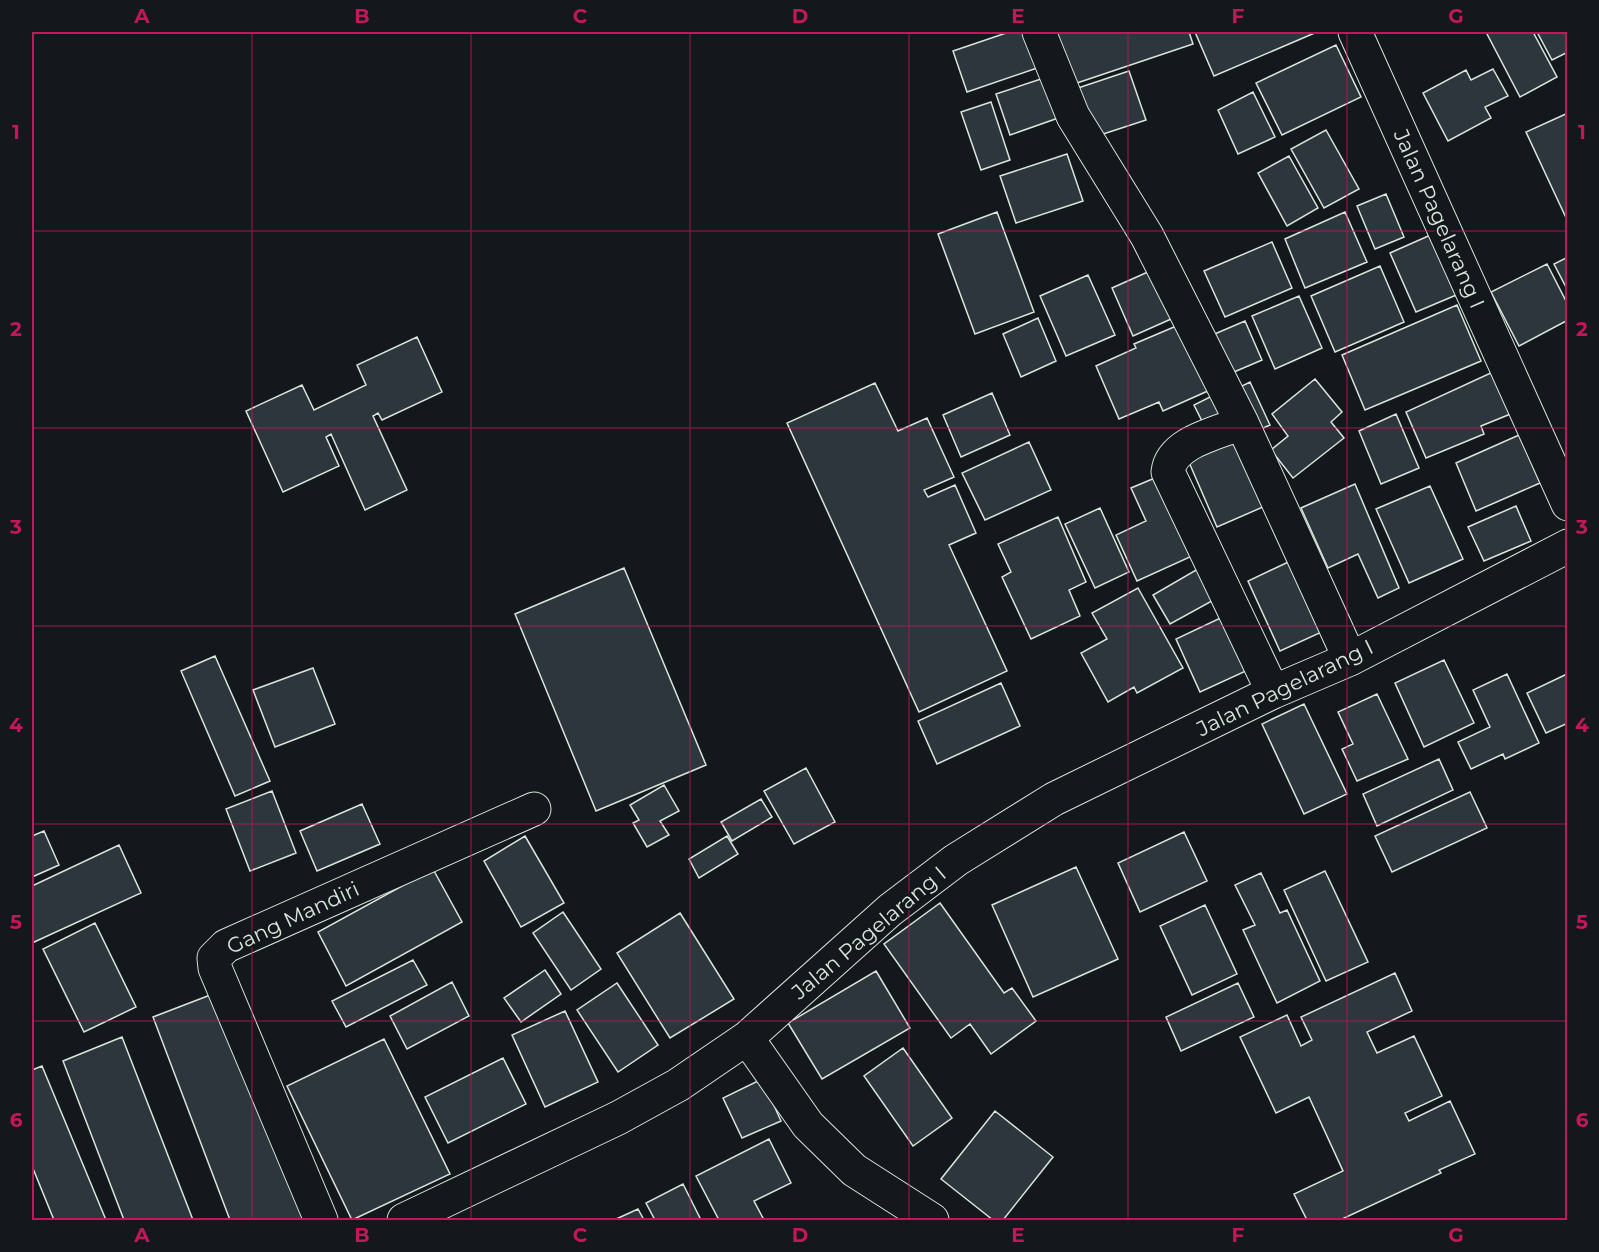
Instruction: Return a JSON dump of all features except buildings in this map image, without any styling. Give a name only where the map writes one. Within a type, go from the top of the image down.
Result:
[{"type":"street","points":[[1039,32],[1073,116],[1147,236],[1242,423],[1350,659]]},
{"type":"street","name":"Jalan Pagelarang I","points":[[1356,32],[1568,504]]},
{"type":"street","points":[[1242,423],[1179,450],[1170,460],[1168,472],[1273,692]]},
{"type":"street","name":"Jalan Pagelarang I","points":[[404,1221],[618,1118],[678,1085],[747,1038],[890,910],[956,860],[1054,799],[1273,692],[1350,659],[1568,546]]},
{"type":"street","name":"Gang Mandiri","points":[[321,1221],[215,968],[214,958],[226,946],[534,808]]},
{"type":"street","points":[[747,1038],[808,1125],[854,1170],[932,1221]]}]
